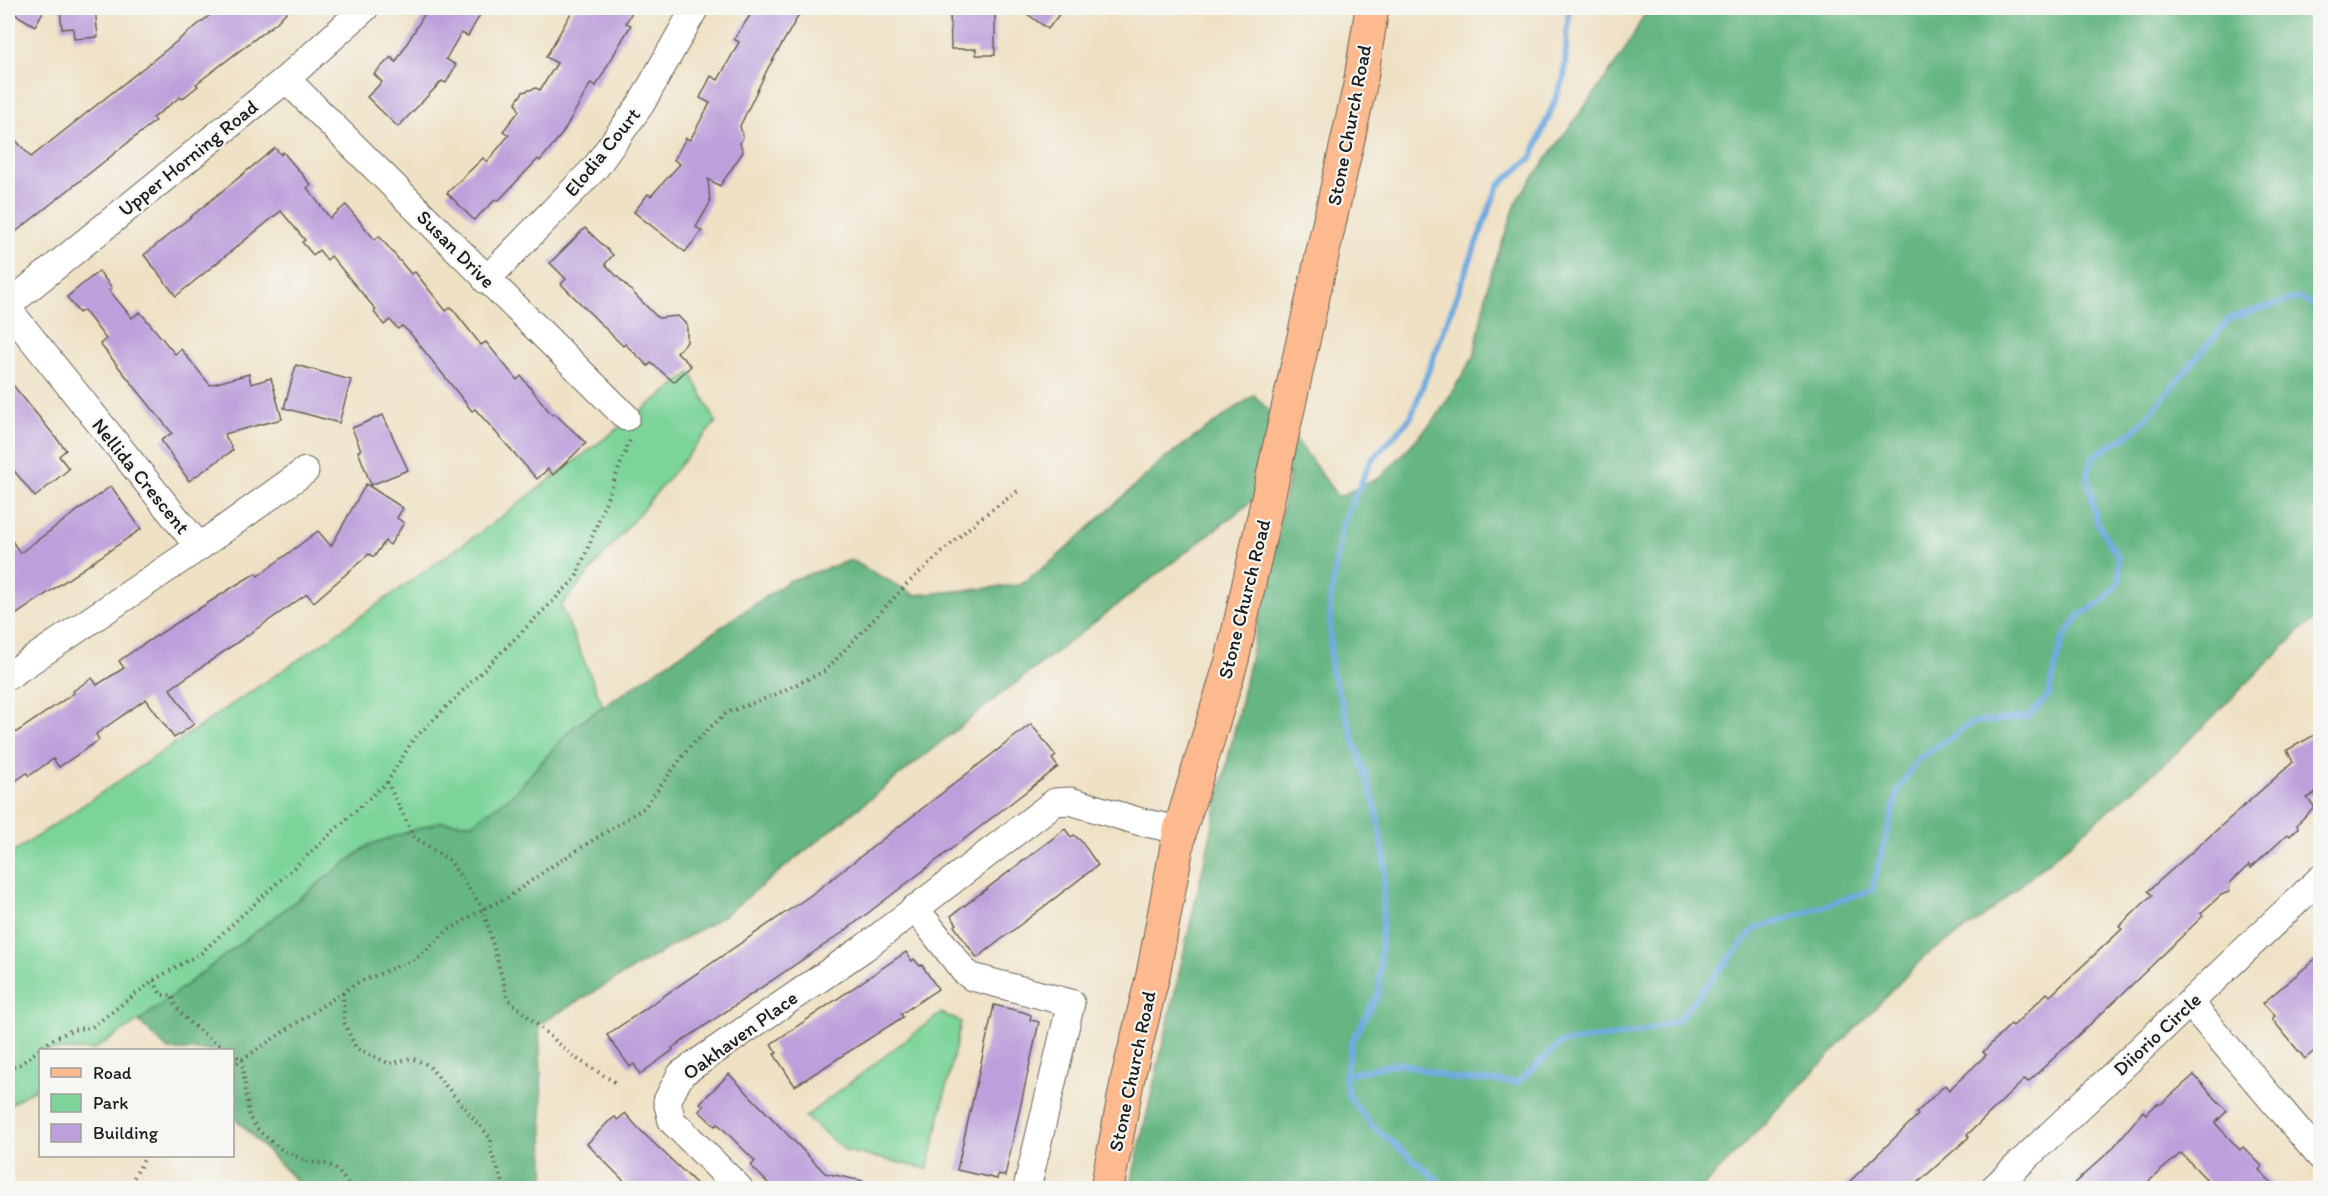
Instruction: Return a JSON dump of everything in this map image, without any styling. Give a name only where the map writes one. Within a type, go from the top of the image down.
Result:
[{"type":"main road","name":"Stone Church Road","points":[[1107,1188],[1128,1077],[1153,975],[1180,830],[1232,660],[1357,96],[1372,8]]},
{"type":"street","name":"Upper Horning Road","points":[[8,304],[286,79],[365,8]]},
{"type":"street","name":"Elodia Court","points":[[486,280],[595,168],[641,104],[695,8]]},
{"type":"street","name":"Susan Drive","points":[[286,79],[626,417]]},
{"type":"street","name":"Nellida Crescent","points":[[8,309],[199,548],[8,676]]},
{"type":"street","points":[[199,548],[305,471]]},
{"type":"street","name":"Oakhaven Place","points":[[738,1188],[672,1121],[667,1101],[681,1074],[864,948],[1055,802],[1070,801],[1141,822],[1180,830]]},
{"type":"street","name":"Diiorio Circle","points":[[1997,1187],[2320,879]]},
{"type":"street","points":[[915,908],[964,971],[972,977],[1071,1003],[1027,1188]]},
{"type":"street","points":[[2190,1003],[2320,1156]]},
{"type":"path","points":[[40,1049],[51,1040],[72,1030],[92,1027],[154,980],[201,953],[387,782],[413,740],[576,578],[630,440],[626,417]]},
{"type":"path","points":[[234,1065],[357,983],[417,959],[447,931],[483,909],[507,898],[549,868],[644,808],[691,745],[726,713],[772,696],[825,671],[909,582],[979,519],[1018,491]]},
{"type":"path","points":[[387,782],[414,837],[450,861],[483,909],[508,999],[574,1057],[616,1083]]},
{"type":"path","points":[[154,980],[161,995],[172,995],[174,1004],[190,1022],[227,1049]]},
{"type":"path","points":[[343,992],[344,1022],[356,1048],[390,1064],[411,1058],[428,1065],[490,1139],[491,1152],[505,1188]]},
{"type":"path","points":[[8,1069],[21,1064],[39,1050]]},
{"type":"path","points":[[234,1054],[242,1060],[249,1117],[260,1131],[282,1150],[309,1162],[327,1164],[337,1170],[352,1188]]},
{"type":"path","points":[[128,1188],[145,1157]]},
{"type":"green space","points":[[1648,8],[2320,8],[2320,615],[2298,633],[2174,755],[1981,919],[1925,956],[1702,1188],[1130,1188],[1240,706],[1290,472],[996,698],[725,915],[539,1024],[545,1188],[303,1188],[234,1117],[234,1049],[167,1049],[139,1021],[369,845],[438,822],[473,823],[513,794],[572,728],[789,581],[851,560],[915,595],[1020,585],[1057,557],[1164,459],[1254,395],[1298,442],[1338,497],[1381,477],[1436,418],[1474,356],[1489,280],[1518,198],[1622,55]]},
{"type":"green space","points":[[691,373],[716,422],[561,606],[603,706],[572,728],[513,794],[473,823],[438,822],[369,845],[139,1021],[95,1049],[39,1049],[39,1086],[8,1106],[8,856],[317,647],[493,523]]},
{"type":"green space","points":[[941,1013],[961,1022],[928,1169],[846,1151],[805,1117]]},
{"type":"building","points":[[8,8],[45,8],[35,26]]},
{"type":"building","points":[[60,8],[95,8],[98,37],[74,39],[73,28],[62,29]]},
{"type":"building","points":[[219,8],[290,8],[277,22],[196,84],[198,86],[182,99],[180,97],[153,118],[155,121],[8,238],[8,132],[31,157]]},
{"type":"building","points":[[428,8],[484,8],[468,36],[461,33],[446,59],[456,65],[446,83],[442,81],[398,127],[367,97],[382,82],[374,74],[391,57],[396,62]]},
{"type":"building","points":[[574,8],[634,8],[626,23],[631,25],[596,86],[591,83],[562,134],[540,161],[538,159],[498,201],[496,199],[474,220],[447,193],[483,158],[487,162],[509,135],[503,131],[519,111],[516,102],[523,92],[536,88],[540,90],[557,63],[546,57]]},
{"type":"building","points":[[755,8],[803,8],[768,68],[740,126],[743,137],[740,143],[743,152],[720,186],[708,179],[710,203],[696,227],[702,231],[685,252],[634,212],[648,194],[651,196],[680,164],[674,160],[686,138],[690,140],[710,103],[700,98],[711,76],[718,80],[739,42],[734,39]]},
{"type":"building","points":[[950,8],[995,8],[995,55],[976,55],[976,49],[951,49]]},
{"type":"building","points":[[1019,8],[1064,8],[1048,29]]},
{"type":"building","points":[[275,148],[281,155],[283,152],[311,185],[307,188],[330,218],[346,205],[375,240],[379,236],[411,274],[415,272],[446,311],[451,307],[481,345],[486,342],[517,380],[521,376],[552,415],[554,413],[586,443],[553,475],[548,469],[537,479],[475,409],[472,411],[410,333],[402,326],[398,329],[390,320],[384,325],[374,312],[376,310],[331,256],[327,260],[319,250],[313,255],[302,242],[305,240],[281,211],[176,296],[144,255]]},
{"type":"building","points":[[585,228],[613,255],[605,264],[658,318],[678,316],[687,325],[687,342],[677,352],[691,366],[674,382],[651,363],[648,366],[625,344],[623,346],[561,284],[566,279],[550,263]]},
{"type":"building","points":[[99,271],[112,288],[109,290],[132,318],[140,312],[175,354],[181,349],[210,385],[249,374],[251,384],[271,378],[282,419],[224,434],[233,450],[189,481],[161,440],[172,433],[100,344],[106,339],[84,310],[79,313],[67,297]]},
{"type":"building","points":[[296,365],[351,380],[339,423],[284,408]]},
{"type":"building","points":[[8,379],[66,450],[59,456],[69,469],[35,497],[8,463]]},
{"type":"building","points":[[383,415],[408,470],[371,485],[352,428]]},
{"type":"building","points":[[366,484],[403,508],[397,518],[404,523],[390,545],[385,541],[374,557],[369,554],[314,602],[307,594],[170,689],[194,724],[174,738],[146,699],[96,734],[99,740],[59,767],[53,759],[29,776],[27,773],[8,786],[8,738],[92,678],[97,685],[124,668],[119,661],[236,585],[256,573],[258,576],[318,531],[331,546]]},
{"type":"building","points":[[111,486],[141,529],[8,620],[8,535],[20,553]]},
{"type":"building","points":[[1031,724],[1056,756],[1052,759],[1058,767],[842,933],[672,1048],[673,1050],[640,1074],[634,1064],[630,1067],[607,1035],[811,895]]},
{"type":"building","points":[[2320,732],[2320,791],[2307,798],[2315,807],[2297,824],[2298,828],[2290,836],[2288,834],[2251,868],[2249,865],[2230,883],[2229,892],[2221,895],[2201,913],[2203,916],[2116,1000],[2028,1082],[2025,1079],[1967,1135],[1969,1137],[1912,1188],[1843,1188],[1918,1115],[1916,1113],[1945,1085],[1949,1090],[1986,1055],[1983,1052],[2011,1024],[2013,1026],[2047,993],[2050,996],[2122,929],[2119,927],[2152,895],[2148,891],[2293,762],[2287,750]]},
{"type":"building","points":[[1065,829],[1071,837],[1074,835],[1081,841],[1098,865],[977,958],[954,926],[957,924],[951,916]]},
{"type":"building","points":[[906,952],[912,961],[914,959],[920,966],[922,965],[938,989],[901,1014],[903,1017],[795,1086],[774,1054],[777,1053],[771,1044]]},
{"type":"building","points":[[2320,955],[2320,1046],[2305,1059],[2272,1019],[2275,1016],[2263,1003]]},
{"type":"building","points":[[994,1005],[1031,1015],[1030,1020],[1039,1022],[1005,1176],[998,1174],[997,1179],[957,1170]]},
{"type":"building","points":[[729,1074],[825,1173],[863,1181],[862,1188],[773,1188],[751,1166],[755,1161],[718,1124],[715,1126],[699,1111],[704,1106],[700,1103]]},
{"type":"building","points":[[2194,1075],[2227,1111],[2215,1123],[2240,1150],[2243,1147],[2262,1166],[2259,1170],[2277,1188],[2215,1188],[2181,1153],[2141,1188],[2069,1188],[2112,1149],[2143,1111],[2146,1114],[2157,1104],[2161,1104]]},
{"type":"building","points":[[625,1113],[701,1188],[631,1188],[587,1144],[608,1122],[615,1117],[618,1120]]},
{"type":"waterway","points":[[1442,1188],[1438,1180],[1371,1125],[1348,1095],[1345,1075],[1352,1041],[1379,992],[1385,860],[1375,804],[1331,670],[1330,602],[1342,527],[1370,462],[1411,417],[1498,186],[1532,157],[1564,78],[1569,8]]},
{"type":"waterway","points":[[1345,1075],[1400,1063],[1455,1079],[1518,1082],[1561,1043],[1638,1033],[1677,1020],[1755,929],[1872,890],[1898,791],[1916,761],[1972,723],[2028,717],[2049,695],[2062,641],[2079,616],[2102,602],[2120,581],[2118,557],[2097,523],[2087,474],[2094,456],[2137,429],[2230,318],[2298,298],[2320,307]]}]
